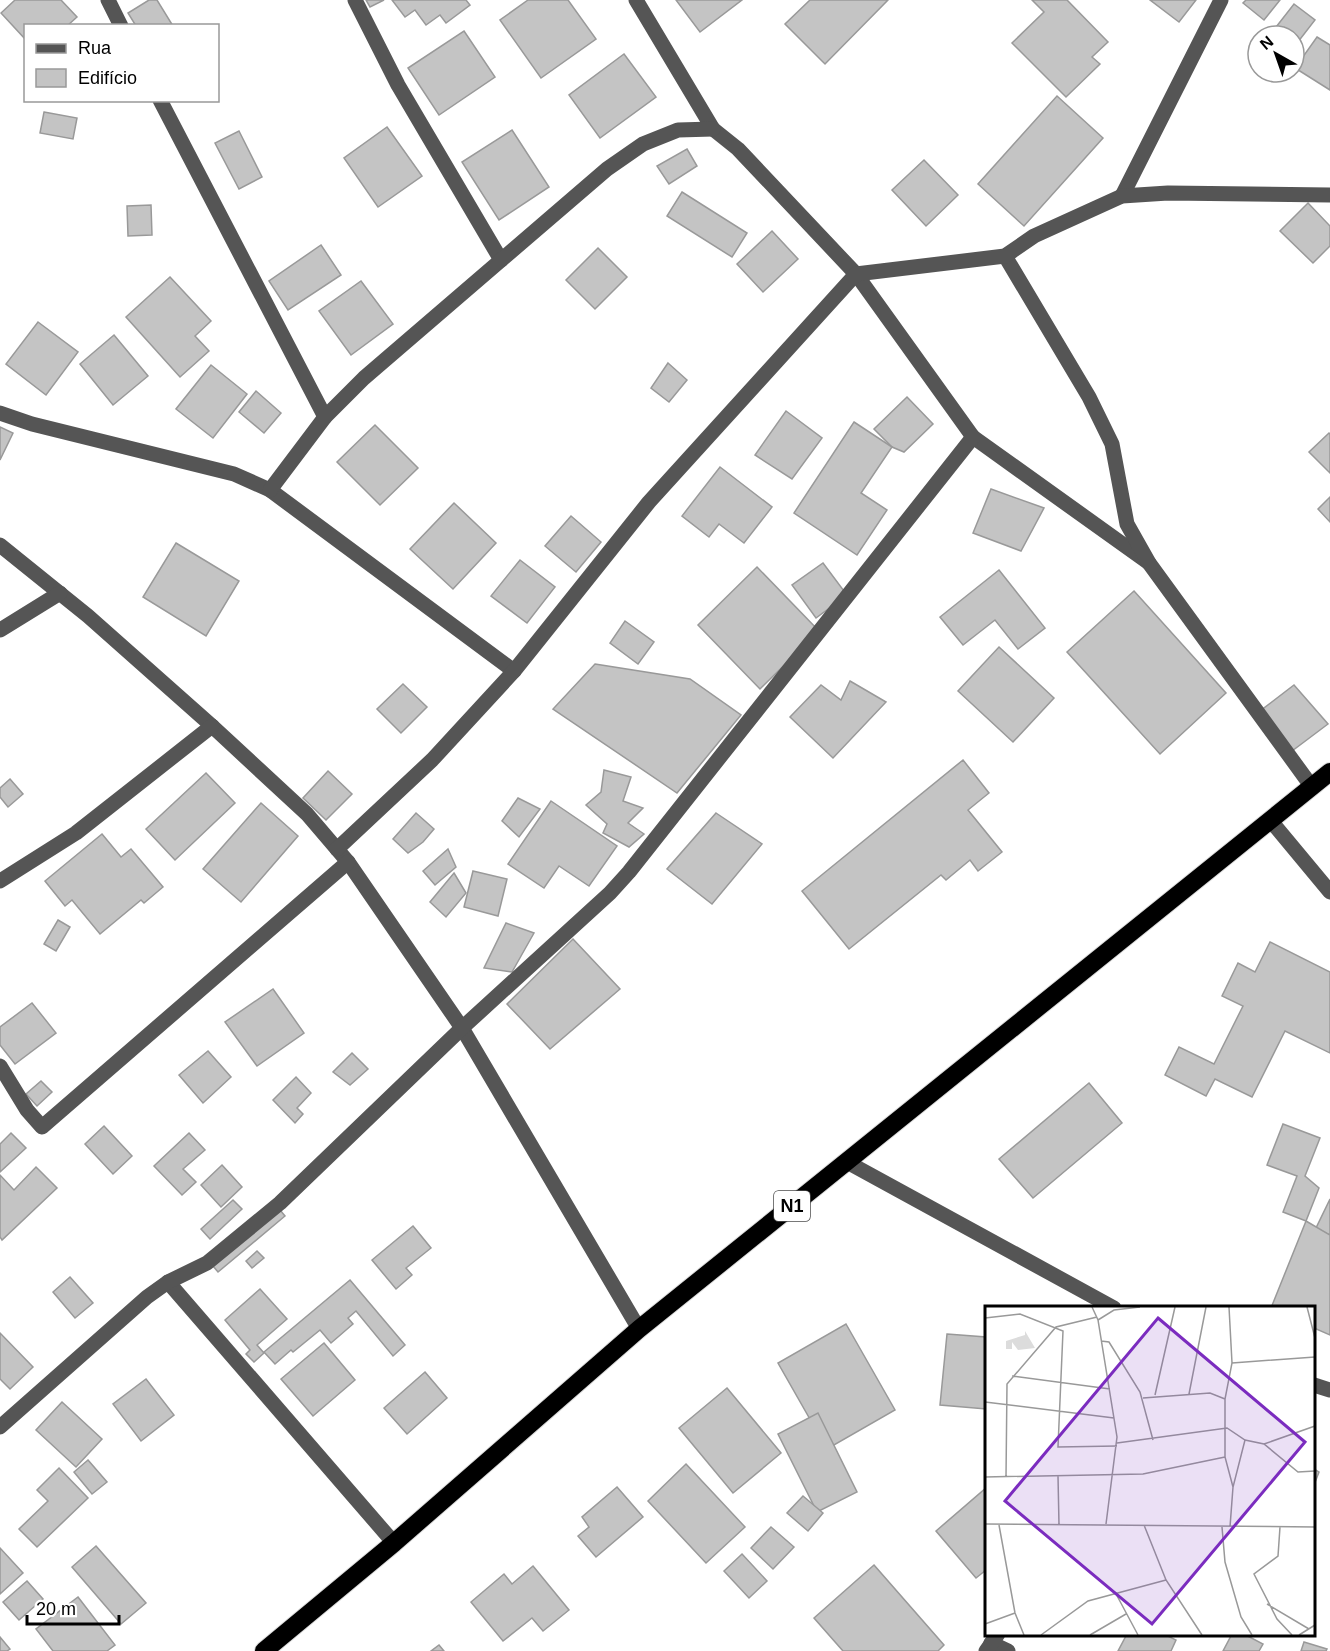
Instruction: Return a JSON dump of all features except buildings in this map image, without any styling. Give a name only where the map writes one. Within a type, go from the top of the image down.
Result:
[{"type":"highway","name":"N1","points":[[264,1651],[394,1543],[639,1329],[1330,772]]},
{"type":"street","points":[[108,0],[120,24]]},
{"type":"street","points":[[355,0],[398,85],[501,260]]},
{"type":"street","points":[[636,0],[712,129],[738,149],[856,274],[973,437],[1149,563]]},
{"type":"street","points":[[1122,196],[1221,0]]},
{"type":"street","points":[[161,102],[325,417]]},
{"type":"street","points":[[270,490],[325,417],[364,378],[607,169],[643,144],[678,130],[712,129]]},
{"type":"street","points":[[337,849],[432,760],[514,671],[649,502],[856,274],[1005,256],[1034,236],[1122,196],[1168,193],[1330,195]]},
{"type":"street","points":[[1005,256],[1089,397],[1113,444],[1127,524],[1149,563],[1312,787]]},
{"type":"street","points":[[0,413],[32,424],[234,474],[270,490],[514,671]]},
{"type":"street","points":[[0,1427],[147,1297],[168,1282],[207,1263],[280,1203],[462,1028],[610,893],[973,437]]},
{"type":"street","points":[[0,545],[60,593],[212,726],[307,814],[348,862],[462,1028],[639,1329]]},
{"type":"street","points":[[0,630],[60,593]]},
{"type":"street","points":[[0,881],[76,833],[212,726]]},
{"type":"street","points":[[1271,821],[1330,892]]},
{"type":"street","points":[[0,1066],[27,1110],[42,1127],[348,862]]},
{"type":"street","points":[[848,1162],[1110,1306]]},
{"type":"street","points":[[168,1282],[394,1543]]},
{"type":"street","points":[[1315,1385],[1330,1390]]},
{"type":"street","points":[[991,1643],[1008,1651]]}]
